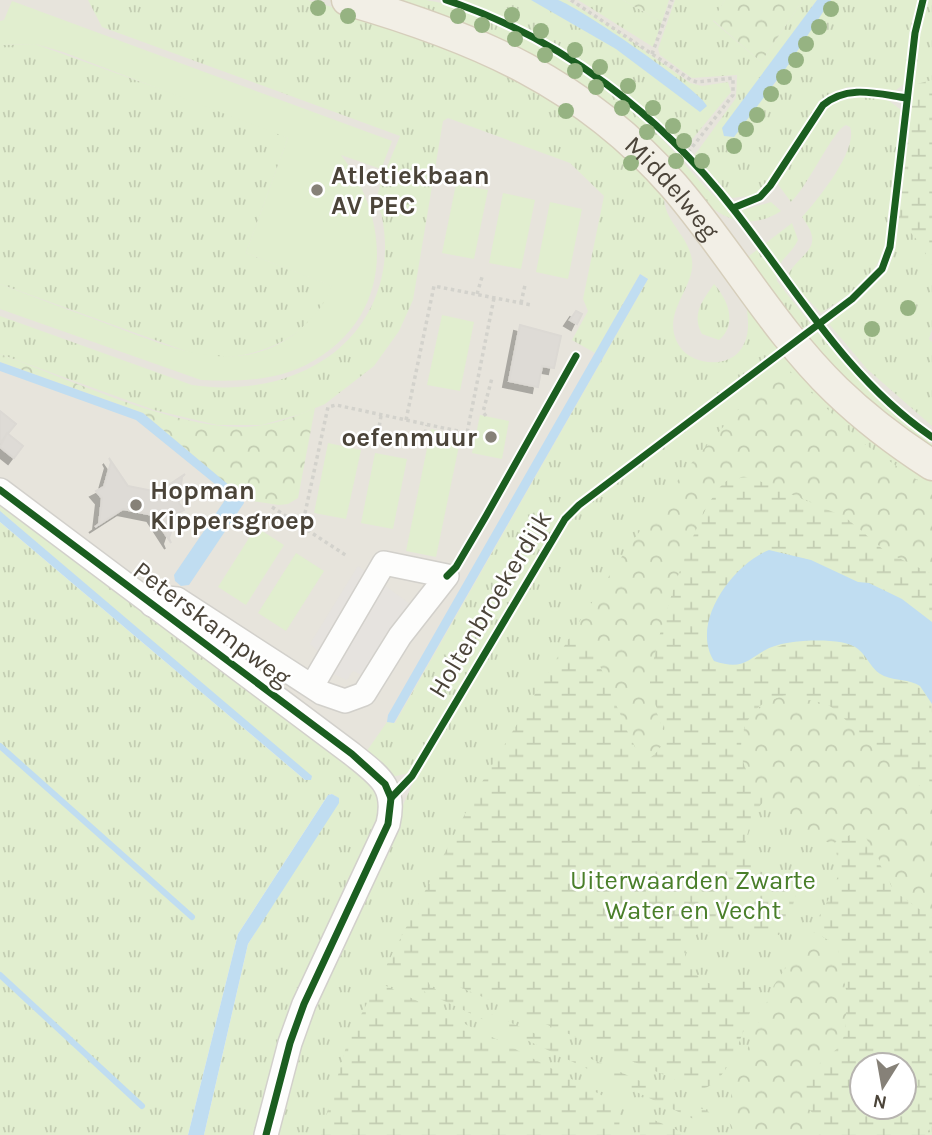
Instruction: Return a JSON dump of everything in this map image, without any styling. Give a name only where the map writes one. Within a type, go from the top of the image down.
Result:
[{"type":"main road","name":"Middelweg","points":[[347,0],[439,28],[502,54],[574,96],[610,123],[674,186],[791,338],[835,389],[894,440],[932,465]]},
{"type":"street","name":"Peterskampweg","points":[[0,490],[359,760],[385,784],[391,797],[388,824],[304,1004],[290,1043],[266,1135]]},
{"type":"street","points":[[152,605],[167,598],[177,599],[312,686],[337,700],[352,699],[364,694],[400,636],[447,576],[384,563],[312,686]]},
{"type":"path","points":[[571,0],[697,82],[733,78],[733,95],[687,155]]},
{"type":"path","points":[[653,54],[672,0]]},
{"type":"path","points":[[477,294],[482,276]]},
{"type":"path","points":[[521,303],[524,285]]},
{"type":"path","points":[[406,420],[434,286],[531,306]]},
{"type":"path","points":[[302,527],[328,407],[336,405],[467,433],[494,298]]},
{"type":"path","points":[[486,416],[482,412],[492,379]]},
{"type":"path","points":[[378,433],[381,416]]},
{"type":"path","points":[[424,440],[427,425]]},
{"type":"path","points":[[271,507],[347,556]]},
{"type":"shaded area","points":[[0,0],[932,0],[932,490],[401,828],[336,796],[309,778],[0,515]]},
{"type":"shaded area","points":[[358,566],[414,607],[368,678],[353,671],[347,680],[315,666],[320,653],[310,644]]},
{"type":"green space","name":"Uiterwaarden Zwarte Water en Vecht","points":[[88,0],[308,0],[437,38],[565,102],[664,191],[670,219],[686,242],[692,260],[689,281],[673,323],[674,335],[680,347],[701,361],[728,360],[741,349],[748,332],[746,302],[932,479],[932,1135],[271,1135],[294,1044],[413,783],[563,529],[582,508],[781,358],[775,352],[577,501],[561,516],[409,773],[392,777],[364,755],[387,722],[395,723],[648,279],[640,274],[595,353],[572,340],[588,311],[583,299],[604,196],[570,163],[448,118],[443,121],[413,300],[399,331],[374,366],[325,404],[262,425],[217,425],[154,410],[0,354],[0,316],[192,385],[256,385],[287,377],[315,365],[340,347],[361,325],[376,297],[385,252],[378,195],[400,136],[102,27]]},
{"type":"green space","points":[[383,0],[426,0],[453,6],[514,32],[576,69],[630,109],[724,205],[737,212],[771,202],[781,211],[767,218],[740,221],[716,211],[685,181]]},
{"type":"green space","points":[[462,0],[567,0],[619,32],[690,83],[702,86],[728,82],[731,92],[685,148],[635,102],[582,62],[524,28]]},
{"type":"green space","points":[[578,0],[623,0],[662,22],[653,47]]},
{"type":"green space","points":[[623,0],[669,0],[662,22]]},
{"type":"green space","points":[[675,0],[725,0],[713,21],[761,62],[803,0],[817,0],[753,89],[774,85],[831,0],[918,0],[905,83],[895,91],[848,87],[829,94],[757,195],[732,198],[694,156],[736,98],[737,75],[692,78],[660,55],[658,49]]},
{"type":"green space","points":[[725,0],[803,0],[761,62],[713,20]]},
{"type":"green space","points":[[927,0],[932,0],[932,329],[929,339],[932,342],[932,426],[867,369],[829,324],[877,281],[890,260],[921,22]]},
{"type":"green space","name":"Atletiekbaan AV PEC","points":[[12,1],[392,141],[381,169],[341,155],[359,182],[370,211],[376,241],[376,270],[369,298],[355,323],[334,346],[306,365],[281,374],[241,380],[201,380],[0,309],[0,284],[181,350],[228,357],[251,354],[274,346],[297,332],[318,311],[332,286],[246,253],[288,138],[63,52],[35,44],[0,45],[0,21],[4,20]]},
{"type":"green space","points":[[35,44],[258,124],[288,138],[246,253],[333,286],[311,320],[296,333],[261,350],[242,355],[202,357],[0,284],[0,45]]},
{"type":"green space","points":[[932,80],[932,265],[918,241],[897,217],[913,85]]},
{"type":"green space","points":[[859,96],[888,100],[901,110],[886,244],[869,276],[852,292],[821,313],[792,283],[789,273],[812,243],[809,228],[802,217],[835,175],[848,148],[850,127],[846,125],[834,137],[791,202],[777,183],[826,109],[840,97]]},
{"type":"green space","points":[[456,184],[488,190],[474,259],[442,253]]},
{"type":"green space","points":[[503,193],[535,200],[521,269],[489,263]]},
{"type":"green space","points":[[550,202],[582,209],[568,279],[536,272]]},
{"type":"green space","points":[[792,223],[798,240],[780,263],[777,281],[812,326],[868,388],[932,444],[932,452],[903,431],[824,360],[745,259]]},
{"type":"green space","points":[[714,284],[729,312],[728,327],[719,340],[702,334],[698,320],[700,307]]},
{"type":"green space","points":[[442,315],[474,322],[460,391],[427,385]]},
{"type":"green space","points":[[0,354],[120,400],[214,425],[242,427],[270,424],[315,408],[298,498],[288,504],[279,505],[245,500],[143,413],[0,362]]},
{"type":"green space","points":[[784,365],[857,439],[932,490],[932,574],[886,552],[845,517],[804,499],[771,488],[710,499],[673,596],[651,680],[651,697],[662,728],[663,747],[644,762],[629,735],[592,651],[574,630],[628,547],[687,468],[768,376]]},
{"type":"green space","name":"oefenmuur","points":[[480,415],[509,421],[502,459],[472,453]]},
{"type":"green space","points":[[431,429],[461,436],[436,557],[406,551]]},
{"type":"green space","points":[[328,443],[361,450],[346,519],[314,513]]},
{"type":"green space","points":[[375,453],[407,459],[393,529],[361,523]]},
{"type":"green space","points":[[750,477],[845,517],[886,552],[932,574],[932,622],[869,583],[858,582],[783,552],[754,556],[715,603],[750,663],[759,655],[786,644],[817,639],[832,640],[857,648],[871,665],[896,679],[917,686],[931,703],[932,795],[826,704],[801,696],[780,696],[762,705],[749,719],[742,737],[742,757],[750,777],[767,797],[752,816],[743,852],[756,870],[782,879],[796,893],[791,913],[779,935],[700,932],[689,940],[685,955],[702,979],[717,984],[733,980],[756,983],[757,991],[736,1050],[719,1078],[708,1087],[697,1089],[422,971],[431,987],[709,1112],[711,1122],[704,1124],[383,972],[479,787],[574,630],[590,648],[599,664],[643,761],[659,749],[665,732],[650,688],[658,643],[678,577],[690,543],[716,492],[728,480]]},
{"type":"green space","points":[[0,498],[371,776],[387,803],[261,1135],[204,1135],[248,944],[338,798],[332,794],[328,795],[238,934],[188,1135],[0,1135],[0,522],[305,780],[312,778],[0,511]]},
{"type":"green space","points":[[256,527],[284,545],[246,605],[218,587]]},
{"type":"green space","points":[[296,553],[324,571],[286,631],[258,613]]},
{"type":"green space","points":[[786,695],[827,704],[909,779],[932,795],[932,918],[894,891],[875,851],[854,833],[835,843],[816,837],[792,821],[753,786],[744,772],[740,758],[744,731],[760,708]]},
{"type":"green space","points":[[854,833],[864,834],[894,891],[932,918],[932,1126],[925,1135],[819,1135],[813,1114],[806,1105],[801,1089],[803,1078],[839,1047],[845,1034],[847,995],[838,949],[829,940],[811,931],[833,891],[840,869],[834,843]]},
{"type":"green space","points":[[811,931],[829,940],[838,949],[847,995],[845,1034],[839,1048],[811,1069],[806,1105],[813,1114],[819,1135],[733,1135],[727,1114],[735,1079],[774,985]]},
{"type":"green space","points":[[378,982],[498,1040],[620,1105],[619,1135],[321,1135],[348,1040]]},
{"type":"green space","points":[[645,1116],[688,1135],[640,1135],[641,1118]]},
{"type":"water","points":[[531,0],[558,0],[589,17],[663,67],[707,106],[700,112],[616,49]]},
{"type":"water","points":[[817,0],[831,0],[786,68],[734,137],[724,136],[722,128]]},
{"type":"water","points":[[640,274],[648,279],[394,723],[387,722],[388,715]]},
{"type":"water","points":[[0,362],[143,413],[243,497],[244,503],[189,585],[181,586],[175,581],[174,575],[227,497],[226,493],[136,420],[0,371]]},
{"type":"water","points":[[0,511],[312,776],[311,780],[305,780],[0,522]]},
{"type":"water","points":[[769,550],[811,560],[858,582],[869,583],[902,599],[932,622],[932,704],[920,686],[884,676],[858,649],[842,643],[786,643],[768,648],[735,665],[714,661],[708,646],[707,630],[711,613],[729,582],[741,568]]},
{"type":"water","points":[[328,795],[339,798],[339,803],[248,944],[204,1135],[188,1135],[238,934]]},
{"type":"building","points":[[576,311],[582,314],[577,324],[570,320]]},
{"type":"building","points":[[520,325],[561,336],[554,368],[542,366],[538,387],[509,381]]},
{"type":"building","points":[[0,411],[16,424],[0,443]]},
{"type":"building","points":[[7,433],[23,446],[14,458],[0,447]]},
{"type":"building","points":[[109,458],[128,486],[158,492],[185,474],[182,477],[179,503],[184,510],[177,514],[169,538],[171,543],[153,515],[123,509],[95,527],[99,524],[102,498],[96,491],[104,487],[111,462]]},
{"type":"waterway","points":[[0,746],[192,917]]},
{"type":"waterway","points":[[0,975],[142,1106]]},
{"type":"cycle path","points":[[446,0],[530,35],[569,58],[641,112],[705,175],[848,361],[902,414],[932,437]]},
{"type":"cycle path","name":"Holtenbroekerdijk","points":[[266,1135],[290,1043],[304,1004],[388,824],[391,798],[412,776],[565,519],[579,505],[852,299],[882,269],[890,247],[915,33],[923,0]]},
{"type":"cycle path","points":[[733,208],[760,197],[770,186],[823,105],[843,94],[863,92],[907,98]]},
{"type":"cycle path","points":[[447,576],[456,567],[486,516],[576,356]]},
{"type":"cycle path","points":[[0,490],[352,754],[385,784],[391,798]]},
{"type":"place","name":"Atletiekbaan AV PEC","points":[[317,190]]},
{"type":"place","name":"oefenmuur","points":[[491,437]]},
{"type":"place","name":"Hopman Kippersgroep","points":[[136,505]]}]
